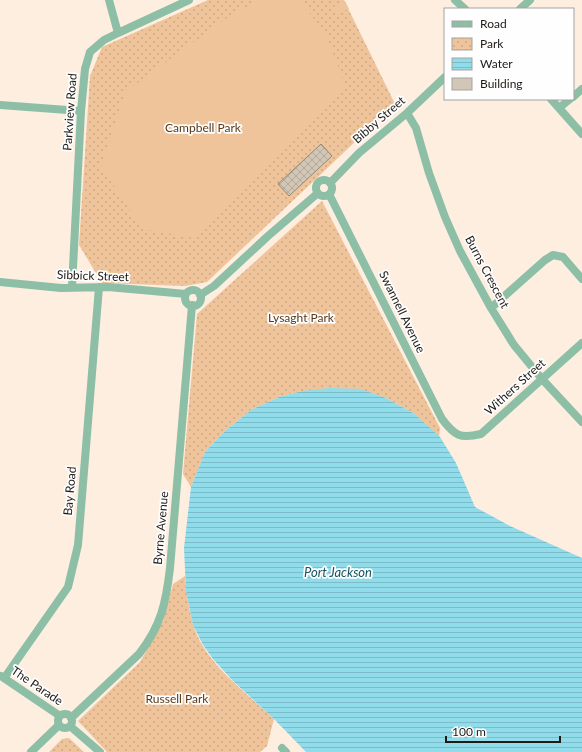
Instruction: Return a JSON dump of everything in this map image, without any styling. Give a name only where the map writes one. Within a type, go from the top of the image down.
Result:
[{"type":"street","points":[[109,0],[118,32]]},
{"type":"street","name":"Parkview Road","points":[[72,287],[85,69],[90,52],[104,40],[118,32],[189,0]]},
{"type":"street","points":[[455,0],[464,8]]},
{"type":"street","name":"Bibby Street","points":[[330,183],[359,153],[407,113],[444,78]]},
{"type":"street","points":[[574,96],[582,89]]},
{"type":"street","points":[[552,100],[582,134]]},
{"type":"street","points":[[559,108],[569,100]]},
{"type":"street","points":[[0,105],[82,111]]},
{"type":"street","name":"Burns Crescent","points":[[407,113],[416,128],[429,174],[445,217],[460,251],[491,308],[514,345],[542,379],[582,422]]},
{"type":"street","points":[[326,180],[330,183],[332,190],[329,194],[323,196],[318,193],[316,189],[319,182],[326,180]]},
{"type":"street","points":[[200,295],[214,286],[268,236],[318,193]]},
{"type":"street","name":"Swannell Avenue","points":[[329,194],[442,419],[451,430],[459,436]]},
{"type":"street","points":[[491,308],[545,260],[553,256],[563,257],[582,279]]},
{"type":"street","name":"Sibbick Street","points":[[0,282],[61,288],[99,286],[186,294]]},
{"type":"street","name":"Bay Road","points":[[2,676],[68,587],[78,545],[99,286]]},
{"type":"street","points":[[195,290],[200,295],[199,303],[192,305],[186,301],[186,294],[190,291],[195,290]]},
{"type":"street","name":"Byrne Avenue","points":[[70,722],[139,654],[148,642],[164,606],[170,568],[192,305]]},
{"type":"street","name":"Withers Street","points":[[459,436],[469,437],[481,434],[582,343]]},
{"type":"street","name":"The Parade","points":[[2,676],[60,716]]},
{"type":"street","points":[[31,752],[59,725],[58,721],[60,716],[66,714],[70,722],[100,752]]},
{"type":"street","points":[[59,725],[64,728],[70,722]]},
{"type":"green space","name":"Campbell Park","points":[[208,0],[344,0],[395,104],[207,282],[185,286],[102,283],[79,245],[90,76],[102,47]]},
{"type":"green space","points":[[258,0],[299,0],[325,32],[346,87],[195,238],[142,229],[101,166],[126,91],[228,17]]},
{"type":"green space","points":[[345,1],[349,9],[337,14],[334,6]]},
{"type":"green space","name":"Lysaght Park","points":[[322,201],[440,428],[439,437],[415,414],[386,398],[360,389],[302,391],[279,397],[251,410],[226,430],[205,452],[191,487],[183,474],[197,314]]},
{"type":"green space","name":"Russell Park","points":[[185,576],[193,624],[206,652],[239,688],[274,719],[267,746],[260,752],[107,752],[78,721],[140,662],[163,621],[173,584]]},
{"type":"green space","points":[[69,738],[84,752],[49,752],[62,739]]},
{"type":"water","name":"Port Jackson","points":[[329,388],[361,389],[386,398],[415,414],[440,437],[456,463],[475,507],[510,526],[582,558],[582,752],[306,752],[274,719],[233,681],[213,659],[203,645],[193,625],[186,591],[184,548],[191,487],[205,452],[226,430],[251,410],[279,397],[302,391]]},
{"type":"building","points":[[321,144],[332,156],[289,196],[278,184]]}]
